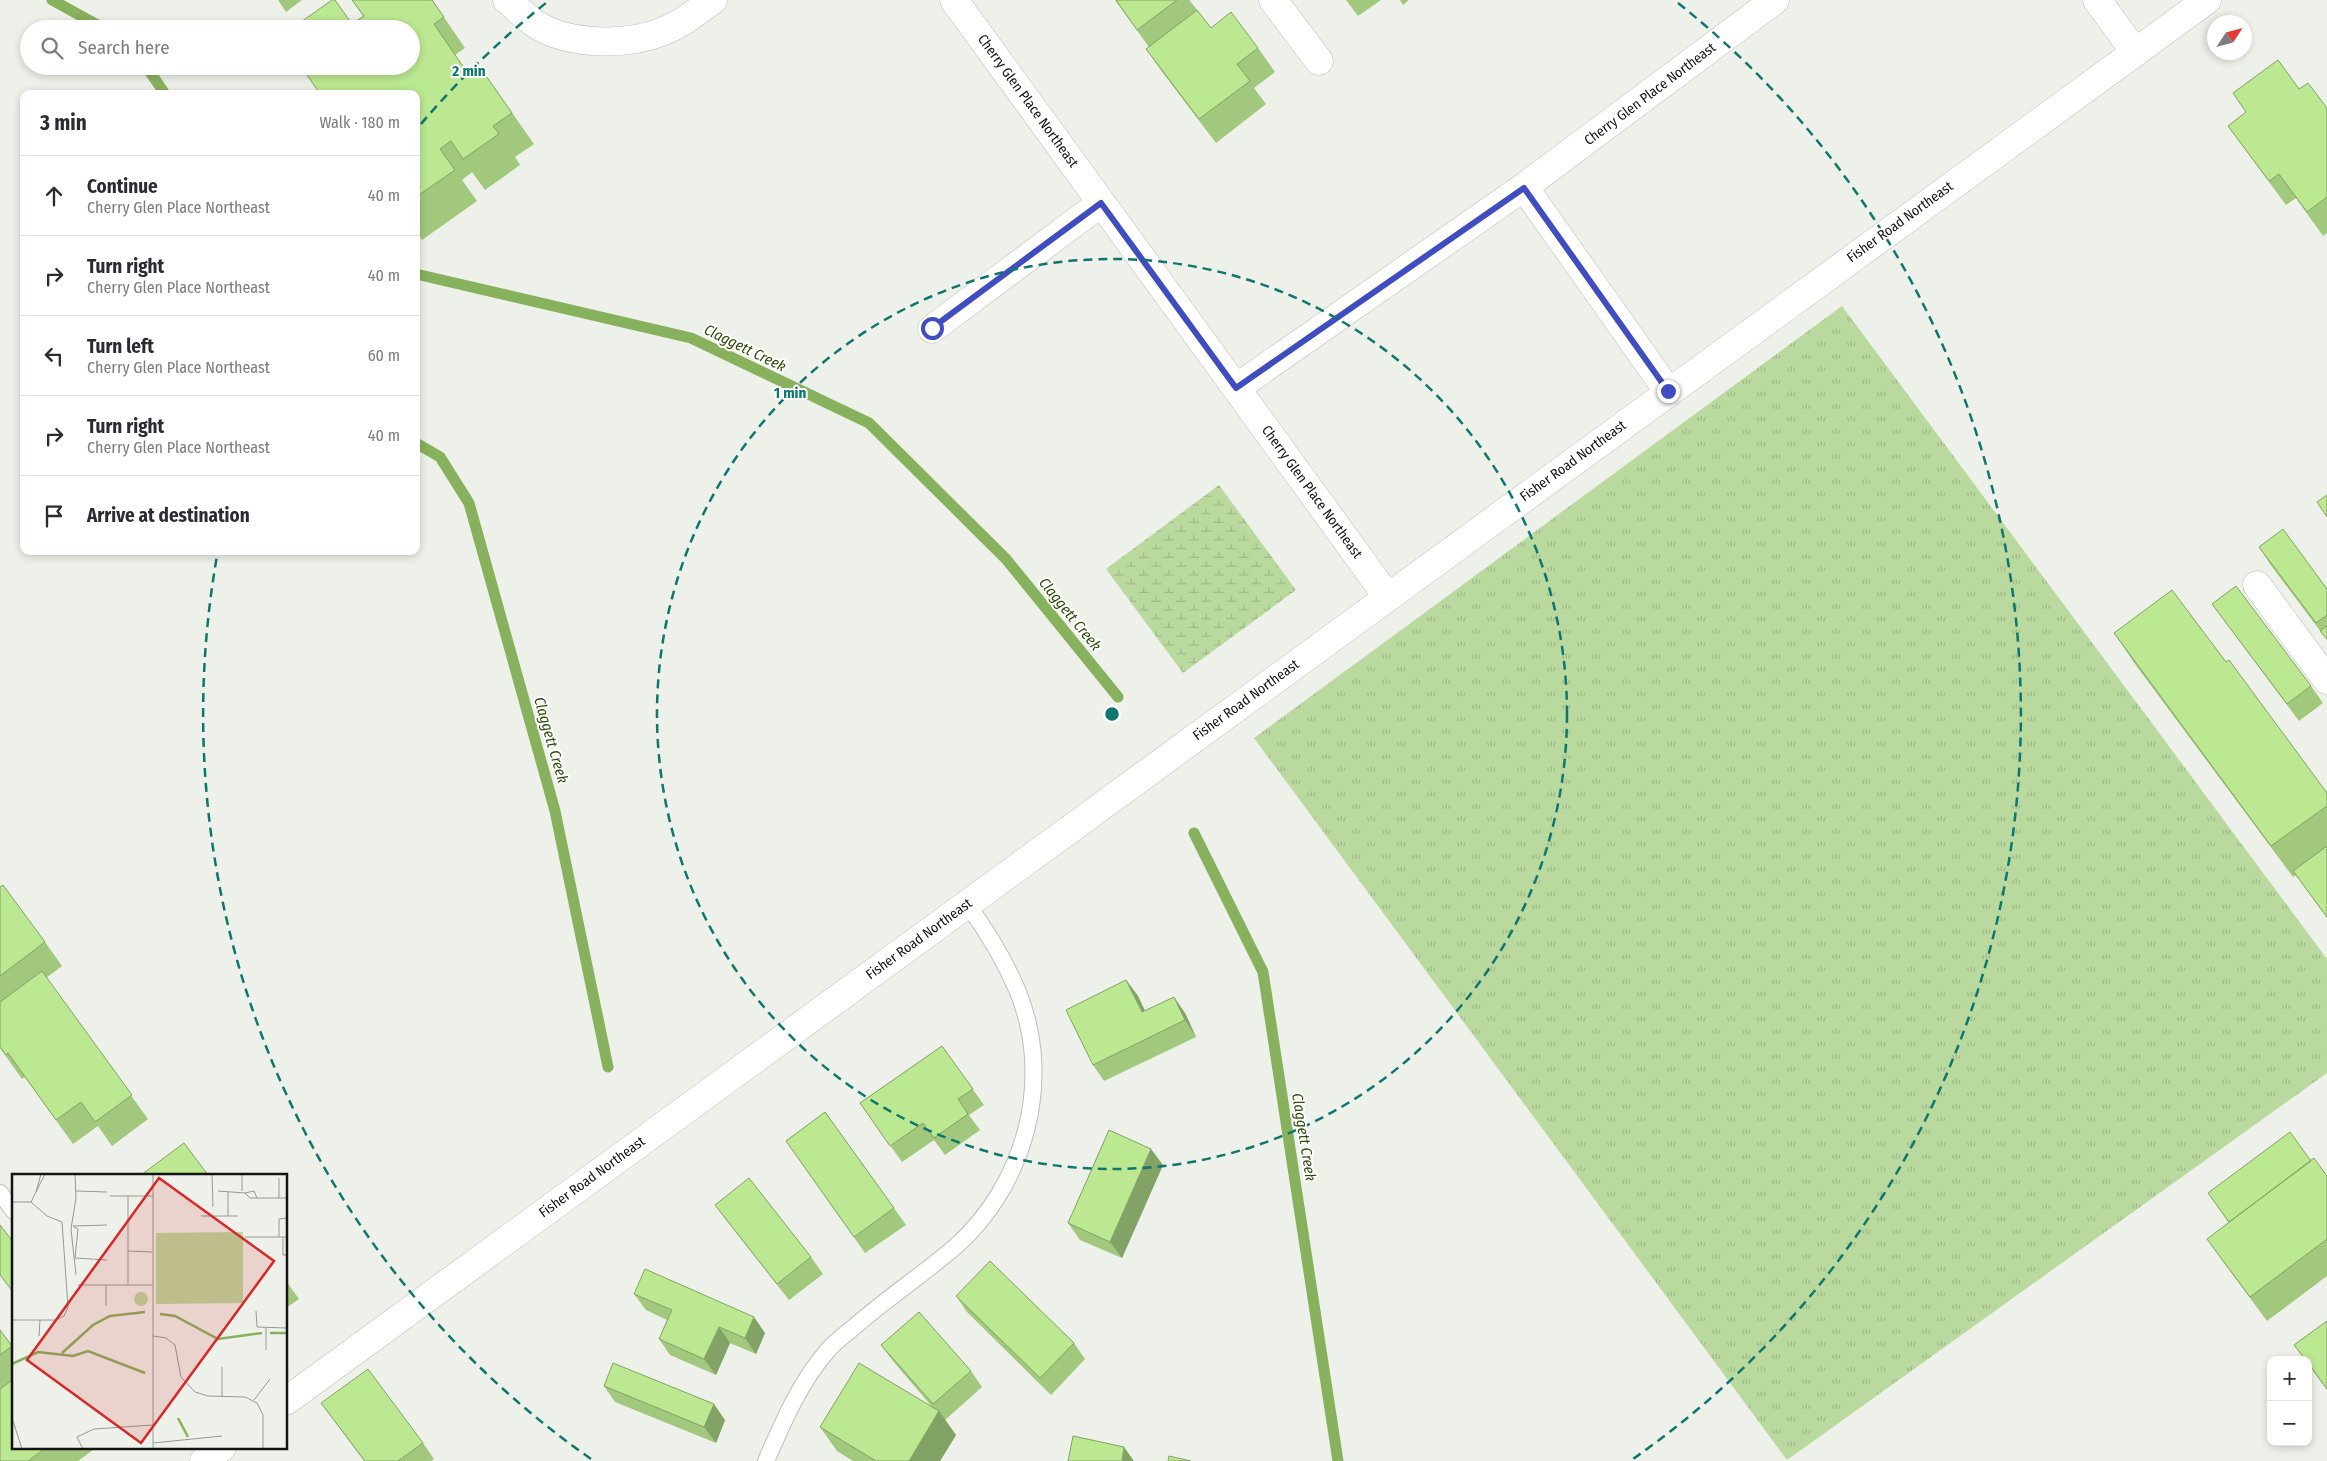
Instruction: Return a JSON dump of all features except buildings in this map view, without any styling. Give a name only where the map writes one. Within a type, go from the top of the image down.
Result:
[{"type":"street","points":[[507,0],[535,23],[561,34],[597,42],[642,37],[665,31],[713,0]]},
{"type":"street","name":"Cherry Glen Place Northeast","points":[[954,0],[1387,596]]},
{"type":"street","points":[[1273,0],[1319,61]]},
{"type":"street","name":"Cherry Glen Place Northeast","points":[[1236,388],[1524,188],[1775,0]]},
{"type":"street","points":[[2097,0],[2135,52]]},
{"type":"street","name":"Fisher Road Northeast","points":[[288,1400],[1668,391],[2207,0]]},
{"type":"street","points":[[1524,188],[1668,391]]},
{"type":"street","points":[[932,328],[1101,203]]},
{"type":"street","points":[[2257,585],[2327,680]]},
{"type":"street","points":[[204,1461],[221,1448]]},
{"type":"lane","points":[[766,1461],[798,1390],[829,1349],[870,1313],[955,1247],[999,1195],[1012,1174],[1023,1144],[1034,1093],[1029,1032],[1018,993],[1002,959],[967,904]]},
{"type":"lane","points":[[0,1193],[12,1208]]},
{"type":"green space","points":[[1842,306],[2327,959],[2327,1073],[1787,1460],[1254,738]]},
{"type":"green space","points":[[1219,485],[1296,590],[1183,673],[1106,569]]},
{"type":"waterway","name":"Claggett Creek","points":[[52,0],[89,20]]},
{"type":"waterway","name":"Claggett Creek","points":[[152,75],[162,90]]},
{"type":"waterway","name":"Claggett Creek","points":[[420,275],[691,338],[869,423],[1006,559],[1118,697]]},
{"type":"waterway","name":"Claggett Creek","points":[[420,445],[440,457],[469,503],[555,811],[608,1067]]},
{"type":"waterway","name":"Claggett Creek","points":[[1194,833],[1263,972],[1338,1461]]},
{"type":"route","points":[[932,328],[1101,203],[1236,388],[1524,188],[1668,391]]}]
